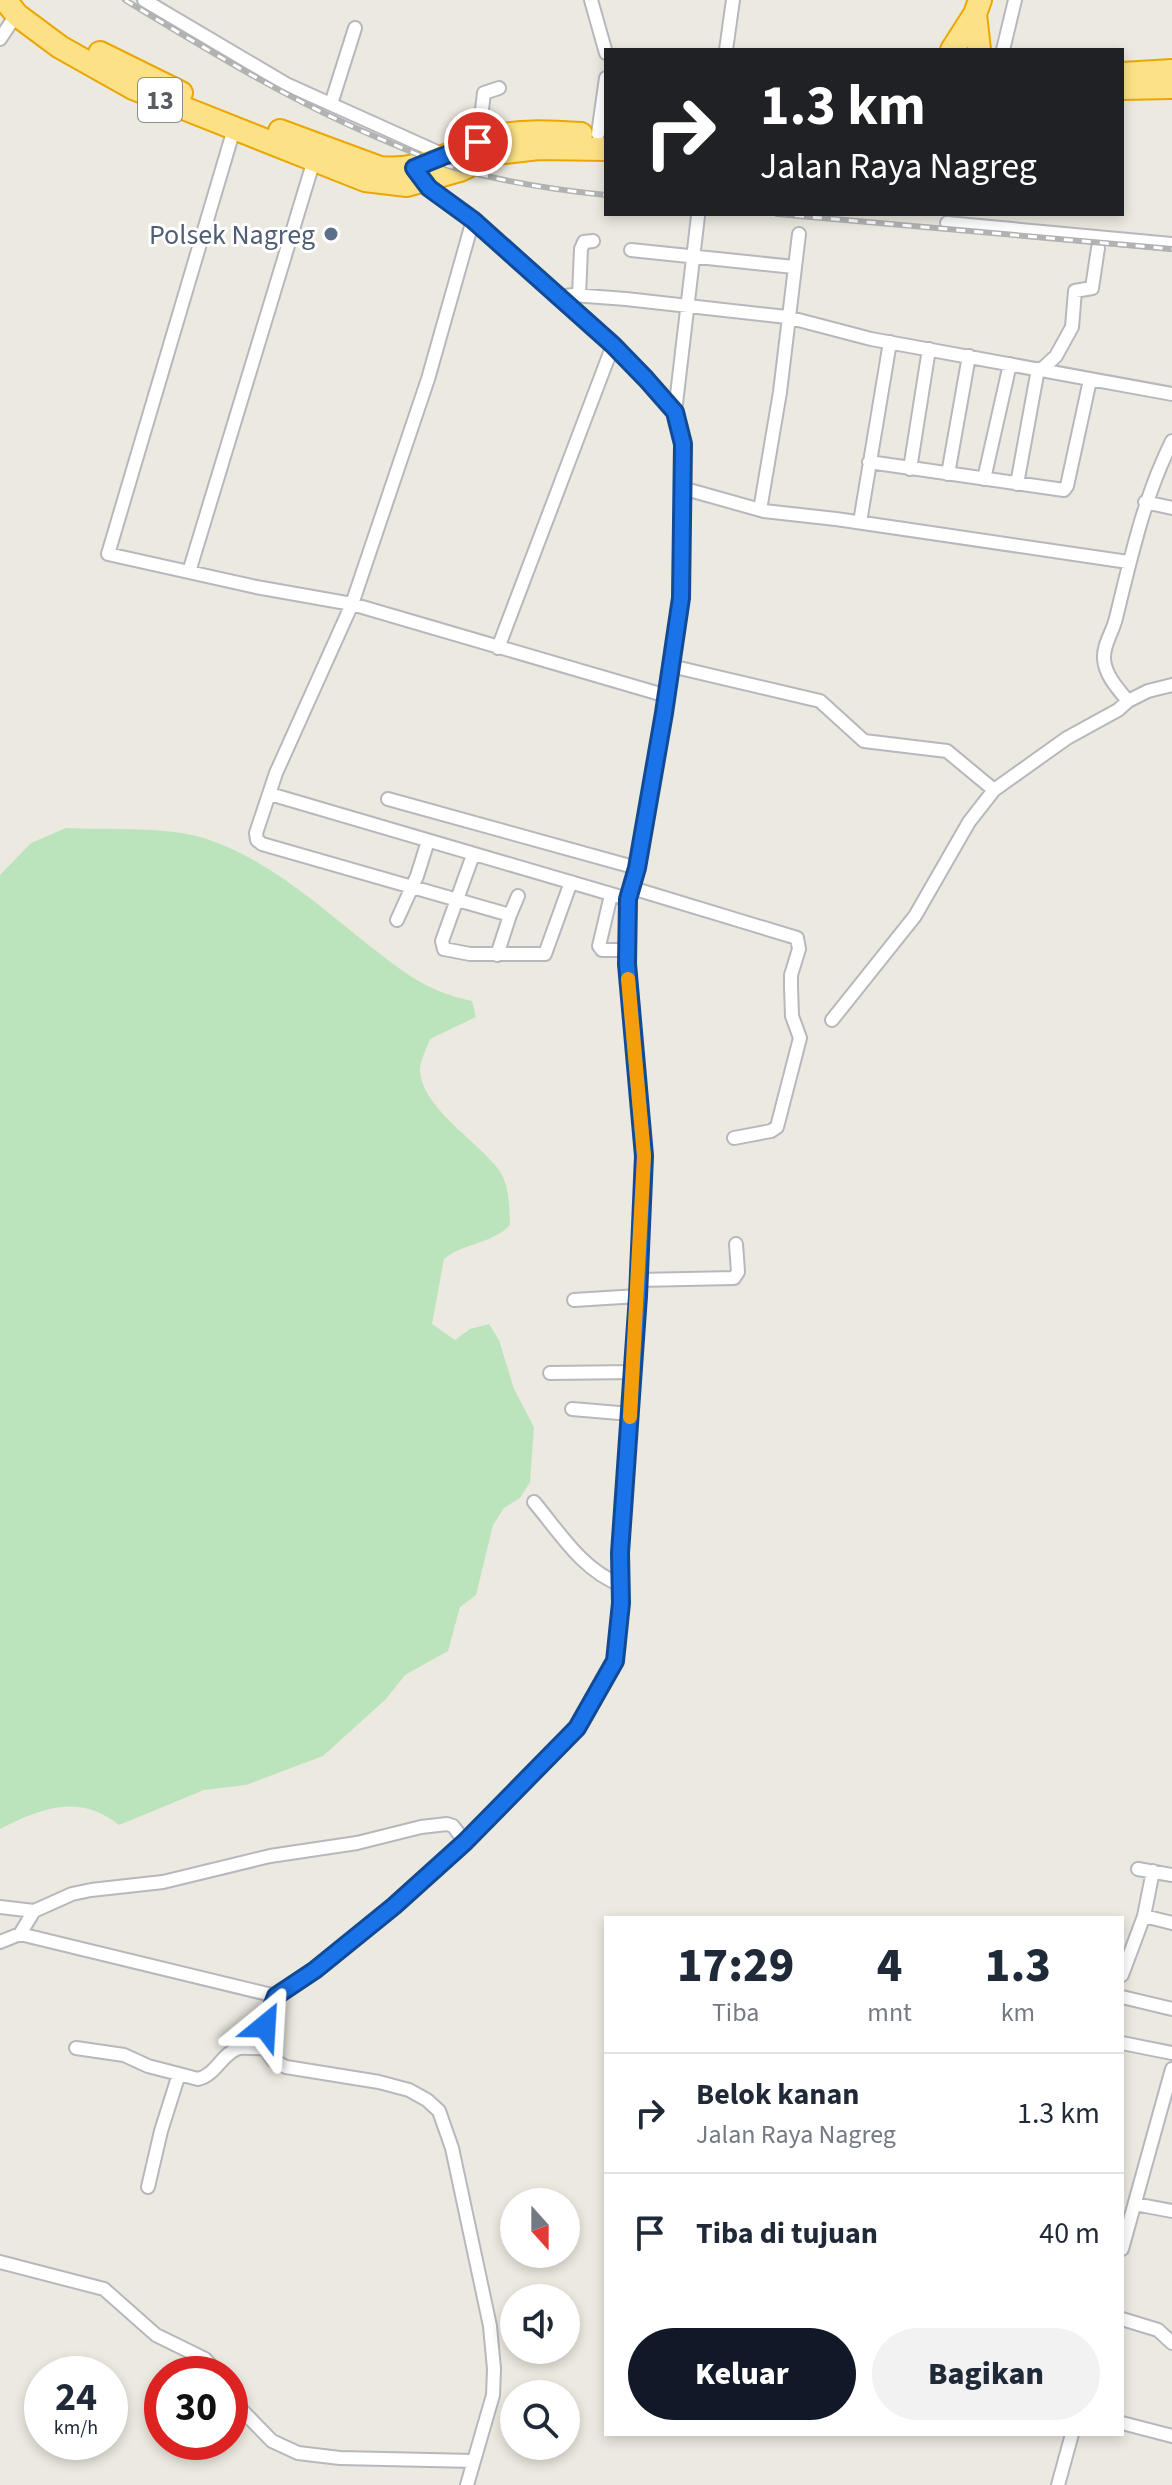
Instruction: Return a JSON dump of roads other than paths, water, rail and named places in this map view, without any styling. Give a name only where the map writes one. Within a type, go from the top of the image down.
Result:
[{"type":"highway","name":"13","points":[[13,5],[60,47],[133,88],[374,182],[407,185],[446,156],[500,136],[535,132],[603,132]]},
{"type":"highway","name":"13","points":[[13,5],[121,65],[198,100],[380,168],[419,175],[496,153],[539,148],[603,132]]},
{"type":"highway","points":[[953,48],[977,7]]},
{"type":"highway","points":[[977,7],[979,48]]},
{"type":"highway","points":[[1124,74],[1172,71]]},
{"type":"highway","points":[[1124,88],[1172,87]]},
{"type":"street","points":[[144,0],[286,84],[446,156]]},
{"type":"street","points":[[591,0],[605,48]]},
{"type":"street","points":[[726,48],[733,0]]},
{"type":"street","points":[[1003,48],[1015,0]]},
{"type":"street","points":[[0,39],[13,5]]},
{"type":"street","points":[[331,104],[355,28]]},
{"type":"street","points":[[478,142],[484,93],[499,88]]},
{"type":"street","points":[[234,129],[108,554],[352,604],[667,696]]},
{"type":"street","points":[[189,572],[314,160]]},
{"type":"street","points":[[419,175],[613,345],[675,412]]},
{"type":"street","points":[[467,2485],[493,2395],[494,2369],[490,2326],[452,2148],[439,2111],[409,2090],[286,2067],[273,2060],[265,2048],[265,2026],[276,1996],[315,1970],[394,1906],[465,1842],[577,1728],[615,1661],[644,1156],[627,950],[630,893],[667,696],[681,598],[683,444],[675,412],[698,216]]},
{"type":"street","points":[[473,220],[428,379],[352,604],[276,773],[256,833],[257,840],[262,844],[510,915]]},
{"type":"street","points":[[947,223],[1099,242],[1172,244]]},
{"type":"street","points":[[760,510],[780,392],[799,234]]},
{"type":"street","points":[[579,295],[581,249],[584,242],[593,241]]},
{"type":"street","points":[[1017,484],[1040,369],[1056,356],[1072,327],[1075,291],[1092,288],[1099,242]]},
{"type":"street","points":[[631,250],[794,267]]},
{"type":"street","points":[[560,297],[579,295],[787,317],[890,342],[1172,394]]},
{"type":"street","points":[[860,522],[890,342]]},
{"type":"street","points":[[498,648],[613,345]]},
{"type":"street","points":[[910,469],[929,349]]},
{"type":"street","points":[[948,474],[969,356]]},
{"type":"street","points":[[984,479],[1010,364]]},
{"type":"street","points":[[869,462],[1061,490],[1066,488],[1090,380]]},
{"type":"street","points":[[1128,701],[1110,678],[1104,658],[1105,646],[1116,621],[1145,502],[1172,441]]},
{"type":"street","points":[[682,488],[760,510],[1128,562]]},
{"type":"street","points":[[1145,502],[1172,508]]},
{"type":"street","points":[[671,666],[820,701],[864,741],[947,751],[994,790]]},
{"type":"street","points":[[832,1020],[915,916],[969,822],[994,790],[1067,738],[1118,710],[1128,701],[1148,691],[1172,685]]},
{"type":"street","points":[[270,794],[611,895],[630,893],[797,938],[799,949],[791,975],[791,996],[792,1016],[800,1038],[777,1127],[734,1138]]},
{"type":"street","points":[[388,799],[637,868]]},
{"type":"street","points":[[397,920],[428,841]]},
{"type":"street","points":[[473,855],[442,941],[444,949],[470,954],[545,954],[571,882]]},
{"type":"street","points":[[611,895],[599,946],[602,950],[627,950]]},
{"type":"street","points":[[497,955],[518,896]]},
{"type":"street","points":[[638,1280],[734,1278],[738,1272],[736,1244]]},
{"type":"street","points":[[574,1300],[638,1296]]},
{"type":"street","points":[[550,1373],[633,1372]]},
{"type":"street","points":[[572,1409],[631,1414]]},
{"type":"street","points":[[534,1502],[594,1572],[621,1585]]},
{"type":"street","points":[[0,1907],[34,1911],[72,1894],[163,1882],[270,1856],[357,1843],[421,1827],[453,1826],[465,1842]]},
{"type":"street","points":[[1138,1869],[1172,1875]]},
{"type":"street","points":[[1124,1970],[1144,1916],[1153,1871]]},
{"type":"street","points":[[20,1934],[34,1911]]},
{"type":"street","points":[[1144,1916],[1172,1923]]},
{"type":"street","points":[[0,1942],[20,1934],[276,1996]]},
{"type":"street","points":[[1124,1997],[1172,2009]]},
{"type":"street","points":[[1124,2043],[1172,2053]]},
{"type":"street","points":[[76,2048],[124,2055],[148,2066],[202,2079],[232,2051],[242,2047],[265,2048]]},
{"type":"street","points":[[1124,2242],[1168,2096],[1172,2069]]},
{"type":"street","points":[[148,2187],[179,2074]]},
{"type":"street","points":[[1135,2204],[1172,2211]]},
{"type":"street","points":[[0,2262],[104,2289],[156,2335],[199,2356]]},
{"type":"street","points":[[1124,2320],[1158,2330],[1172,2343]]},
{"type":"street","points":[[248,2416],[272,2441],[298,2453],[340,2458],[474,2461]]},
{"type":"street","points":[[1124,2424],[1172,2436]]},
{"type":"street","points":[[1059,2485],[1071,2436]]},
{"type":"railway","points":[[125,0],[287,94],[424,157],[498,179],[604,195]]},
{"type":"railway","points":[[800,216],[1172,249]]},
{"type":"place","name":"Polsek Nagreg","points":[[331,234]]}]
